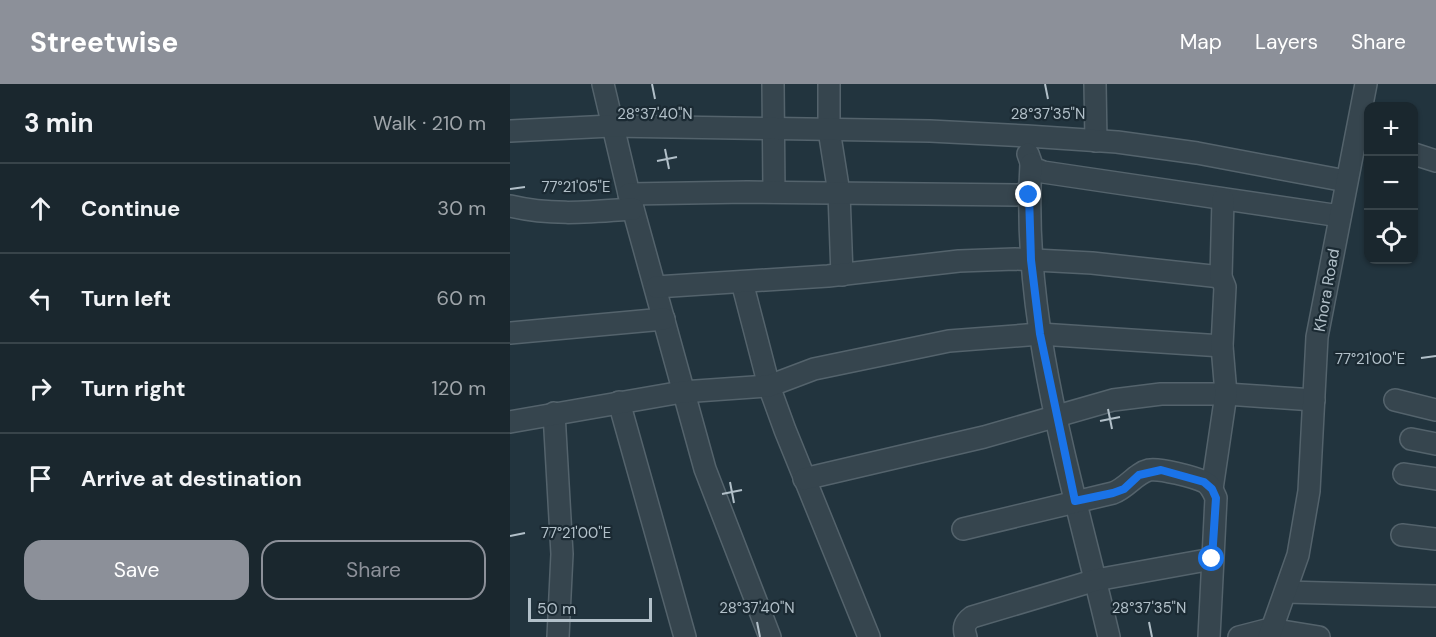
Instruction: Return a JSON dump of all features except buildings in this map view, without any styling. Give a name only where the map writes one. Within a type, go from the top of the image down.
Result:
[{"type":"street","points":[[603,84],[611,126],[656,287],[682,392],[709,479],[770,637]]},
{"type":"street","points":[[773,84],[774,192]]},
{"type":"street","points":[[829,84],[829,130],[839,193],[842,275]]},
{"type":"street","points":[[1095,84],[1096,141]]},
{"type":"street","name":"Khora Road","points":[[1270,633],[1298,555],[1309,491],[1317,338],[1346,181],[1362,138],[1366,84]]},
{"type":"street","points":[[510,131],[611,126],[930,130],[1096,141],[1197,153],[1346,181]]},
{"type":"street","points":[[1027,136],[1028,159],[1033,168],[1043,172],[1340,216]]},
{"type":"street","points":[[1418,156],[1436,161]]},
{"type":"street","points":[[1031,164],[1029,195],[1031,260],[1040,334],[1075,501],[1109,637]]},
{"type":"street","points":[[510,206],[539,213],[567,214],[631,202],[774,192],[1029,195]]},
{"type":"street","points":[[1212,489],[1226,394],[1222,346],[1225,287],[1221,277],[1223,199]]},
{"type":"street","points":[[656,287],[842,275],[959,261],[1031,260],[1092,263],[1221,277]]},
{"type":"street","points":[[742,282],[769,386],[804,479],[869,637]]},
{"type":"street","points":[[510,333],[664,319]]},
{"type":"street","points":[[510,422],[682,392],[769,386],[814,369],[949,340],[1040,334],[1222,346]]},
{"type":"street","points":[[804,479],[984,437],[1113,400],[1152,395],[1226,394],[1314,400]]},
{"type":"street","points":[[1395,400],[1436,410]]},
{"type":"street","points":[[619,402],[685,637]]},
{"type":"street","points":[[554,413],[562,554],[558,637]]},
{"type":"street","points":[[1411,439],[1436,444]]},
{"type":"street","points":[[963,529],[1124,489],[1139,475],[1148,471],[1161,470],[1204,482],[1212,489],[1216,498],[1209,637]]},
{"type":"street","points":[[1404,474],[1436,479]]},
{"type":"street","points":[[1402,535],[1436,539]]},
{"type":"street","points":[[966,637],[964,629],[966,621],[972,617],[1096,580],[1212,559]]},
{"type":"street","points":[[1286,592],[1436,596]]},
{"type":"street","points":[[1239,637],[1270,633],[1319,637]]},
{"type":"route","points":[[1029,195],[1031,260],[1040,334],[1075,501],[1124,489],[1139,475],[1148,471],[1161,470],[1204,482],[1212,489],[1216,498],[1212,559]]}]
